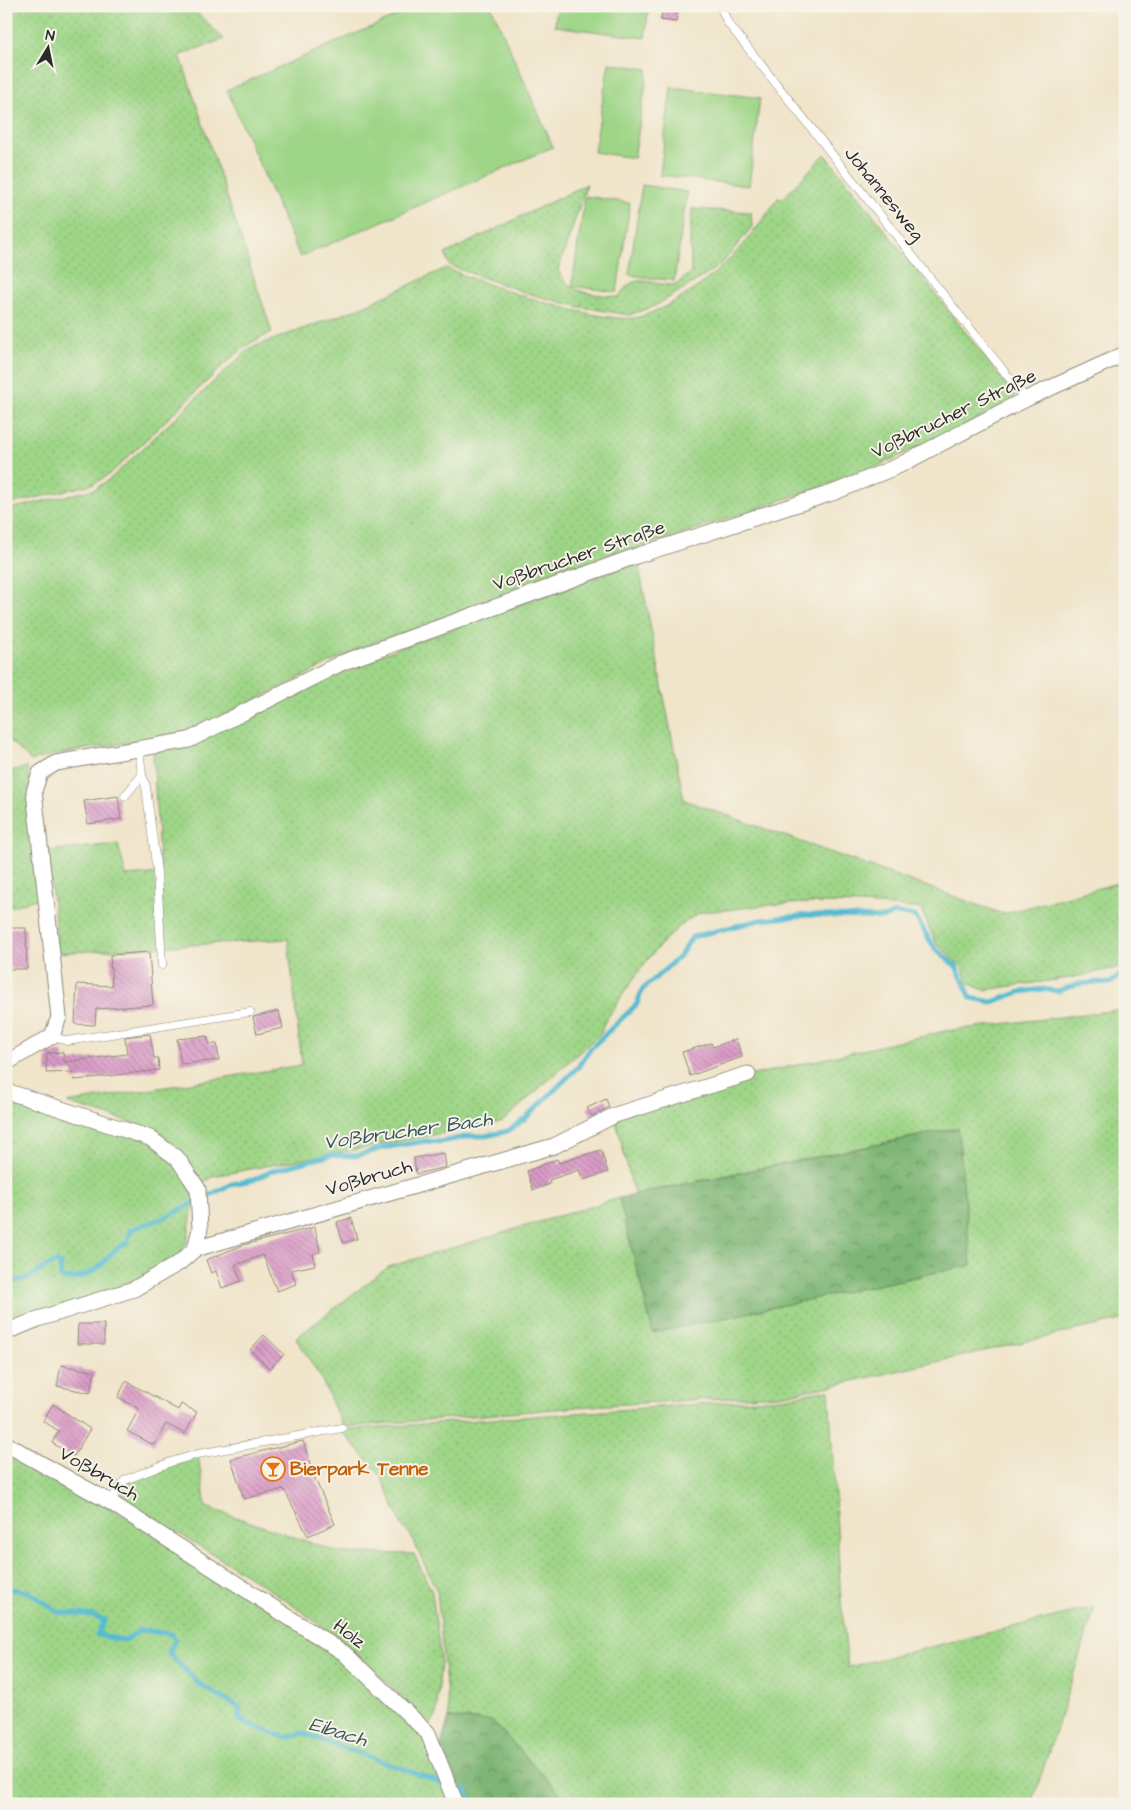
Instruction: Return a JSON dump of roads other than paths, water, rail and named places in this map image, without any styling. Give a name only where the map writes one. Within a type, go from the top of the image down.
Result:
[{"type":"street","name":"Voßbrucher Straße","points":[[52,1036],[58,1017],[34,791],[40,773],[56,763],[189,740],[350,660],[636,556],[835,492],[898,466],[1026,399],[1125,354]]},
{"type":"street","points":[[6,1063],[52,1036]]},
{"type":"street","name":"Voßbruch","points":[[6,1332],[38,1319],[134,1289],[179,1262],[195,1249],[554,1146],[615,1115],[748,1074]]},
{"type":"street","points":[[6,1091],[150,1138],[178,1159],[198,1189],[201,1211],[200,1229],[195,1249]]},
{"type":"street","name":"Voßbruch","points":[[6,1444],[110,1502],[170,1542]]},
{"type":"street","name":"Holz","points":[[170,1542],[344,1653],[428,1733],[455,1802]]},
{"type":"lane","name":"Johannesweg","points":[[720,6],[728,23],[1026,399]]},
{"type":"lane","points":[[139,749],[142,775],[146,786],[157,872],[162,965]]},
{"type":"lane","points":[[125,796],[142,775]]},
{"type":"lane","points":[[52,1036],[66,1041],[250,1012]]},
{"type":"lane","points":[[110,1502],[125,1480],[198,1454],[342,1428]]},
{"type":"waterway","name":"Voßbrucher Bach","points":[[6,1283],[29,1278],[45,1267],[57,1262],[60,1265],[61,1278],[76,1278],[88,1274],[103,1263],[120,1246],[128,1242],[130,1230],[166,1217],[232,1184],[253,1180],[272,1171],[331,1155],[356,1156],[383,1148],[426,1141],[441,1142],[470,1136],[486,1136],[508,1131],[526,1118],[578,1067],[591,1048],[637,1004],[642,990],[680,956],[692,937],[760,920],[808,915],[884,918],[894,913],[915,916],[936,950],[956,966],[971,998],[992,1002],[1020,992],[1042,989],[1058,991],[1079,984],[1110,983],[1125,972]]},
{"type":"waterway","name":"Eibach","points":[[6,1588],[29,1592],[58,1612],[88,1615],[105,1620],[97,1635],[125,1640],[141,1630],[172,1634],[175,1640],[169,1653],[199,1684],[240,1708],[239,1720],[286,1738],[302,1733],[445,1784]]},
{"type":"waterway","name":"Eibach","points":[[453,1787],[466,1791],[472,1804]]},
{"type":"place","name":"Bierpark Tenne","points":[[273,1469]]}]
